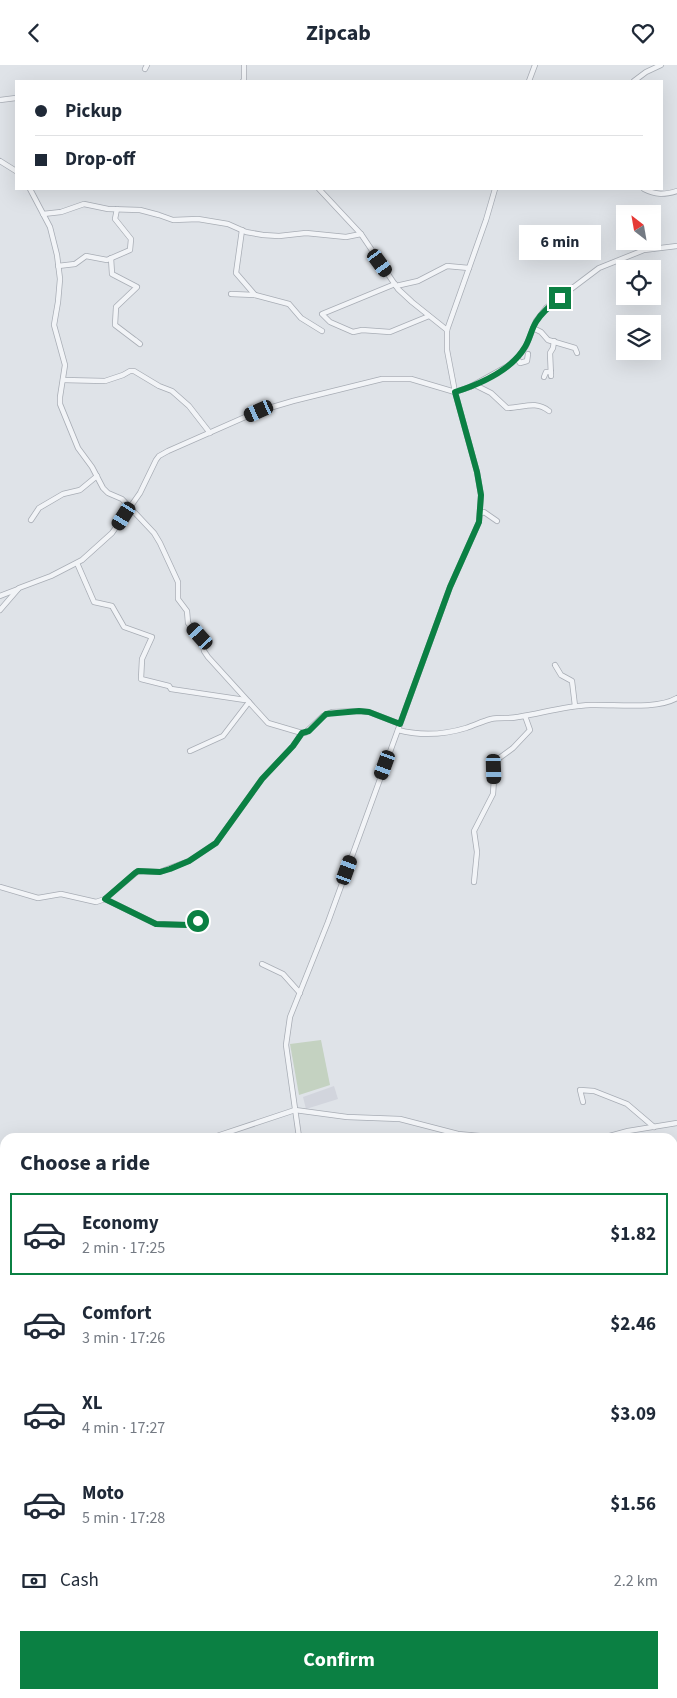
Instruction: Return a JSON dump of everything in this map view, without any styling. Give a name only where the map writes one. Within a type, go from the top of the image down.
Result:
[{"type":"street","points":[[244,65],[244,80]]},
{"type":"street","points":[[529,80],[535,65]]},
{"type":"street","points":[[635,80],[646,72],[661,65]]},
{"type":"street","points":[[0,100],[15,98]]},
{"type":"street","points":[[0,161],[15,170]]},
{"type":"street","points":[[31,190],[50,227],[57,255],[58,302],[54,325],[65,365],[60,404],[78,448],[92,467],[103,488],[108,493],[122,499],[154,533],[160,543],[178,582],[178,599],[187,611],[188,623],[202,639],[204,651],[208,657],[272,725],[302,733],[309,731],[326,714],[359,711],[369,712],[400,724]]},
{"type":"street","points":[[298,1133],[286,1037],[290,1017],[328,922],[450,587],[479,522],[481,495],[477,472],[455,392],[447,350],[447,330],[494,190]]},
{"type":"street","points":[[646,190],[653,194],[661,195],[677,191]]},
{"type":"street","points":[[325,191],[361,234],[395,285],[447,330]]},
{"type":"street","points":[[43,213],[61,212],[84,204],[140,211],[174,220],[198,219],[228,223],[242,230],[263,235],[279,236],[306,233],[346,237],[361,234]]},
{"type":"street","points":[[58,266],[76,264],[86,256],[107,260],[130,251],[131,239],[115,219],[117,209]]},
{"type":"street","points":[[242,230],[236,273],[255,295]]},
{"type":"street","points":[[0,596],[51,576],[77,563],[112,533],[140,493],[159,456],[259,411],[382,379],[411,379],[455,392],[475,385],[508,366],[517,358],[526,346],[536,321],[546,308],[599,268],[644,250],[677,246]]},
{"type":"street","points":[[111,258],[112,274],[137,287],[116,307],[115,325],[140,344],[135,340]]},
{"type":"street","points":[[429,316],[390,332],[362,330],[353,332],[330,322],[322,314],[395,285],[418,281],[447,266],[469,268]]},
{"type":"street","points":[[231,294],[255,295],[290,304],[301,319],[322,331]]},
{"type":"street","points":[[533,328],[541,331],[548,339],[575,348],[577,353]]},
{"type":"street","points":[[544,377],[546,372],[551,374],[550,353],[554,341]]},
{"type":"street","points":[[517,358],[520,363],[527,361],[528,354]]},
{"type":"street","points":[[63,381],[105,381],[134,371],[159,386],[172,391],[190,406],[210,433]]},
{"type":"street","points":[[475,385],[492,393],[507,408],[518,408],[532,404],[543,405],[549,411]]},
{"type":"street","points":[[31,520],[39,508],[63,494],[80,491],[97,476]]},
{"type":"street","points":[[480,514],[484,512],[497,521]]},
{"type":"street","points":[[77,563],[94,602],[112,606],[124,627],[152,637],[142,659],[142,679],[169,686],[171,689],[248,701]]},
{"type":"street","points":[[0,611],[19,588]]},
{"type":"street","points":[[555,665],[561,675],[572,681],[575,705]]},
{"type":"street","points":[[398,730],[418,734],[443,733],[455,731],[490,719],[525,716],[575,705],[656,705],[677,698]]},
{"type":"street","points":[[190,751],[223,736],[248,701]]},
{"type":"street","points":[[474,882],[477,852],[474,831],[493,794],[495,763],[513,749],[530,730],[525,716]]},
{"type":"street","points":[[0,887],[38,899],[61,894],[96,902],[105,899],[138,871],[160,872],[189,861],[216,843],[262,779],[293,746],[302,733]]},
{"type":"street","points":[[105,899],[156,924],[188,925],[207,918]]},
{"type":"street","points":[[262,964],[283,974],[300,993]]},
{"type":"street","points":[[583,1102],[580,1090],[594,1091],[627,1104],[654,1127]]},
{"type":"street","points":[[226,1133],[295,1110],[347,1117],[400,1119],[454,1133]]},
{"type":"street","points":[[625,1133],[677,1123]]},
{"type":"shaded area","points":[[334,1086],[338,1099],[306,1109],[303,1097]]},
{"type":"green space","points":[[321,1040],[330,1085],[299,1095],[290,1044]]},
{"type":"route","points":[[198,921],[188,925],[156,924],[105,899],[138,871],[160,872],[170,869],[189,861],[216,843],[262,779],[293,746],[302,733],[309,731],[326,714],[332,712],[369,712],[400,724],[450,587],[479,522],[481,510],[481,495],[477,472],[455,392],[470,387],[501,371],[517,358],[526,346],[536,321],[546,308],[560,298]]}]
